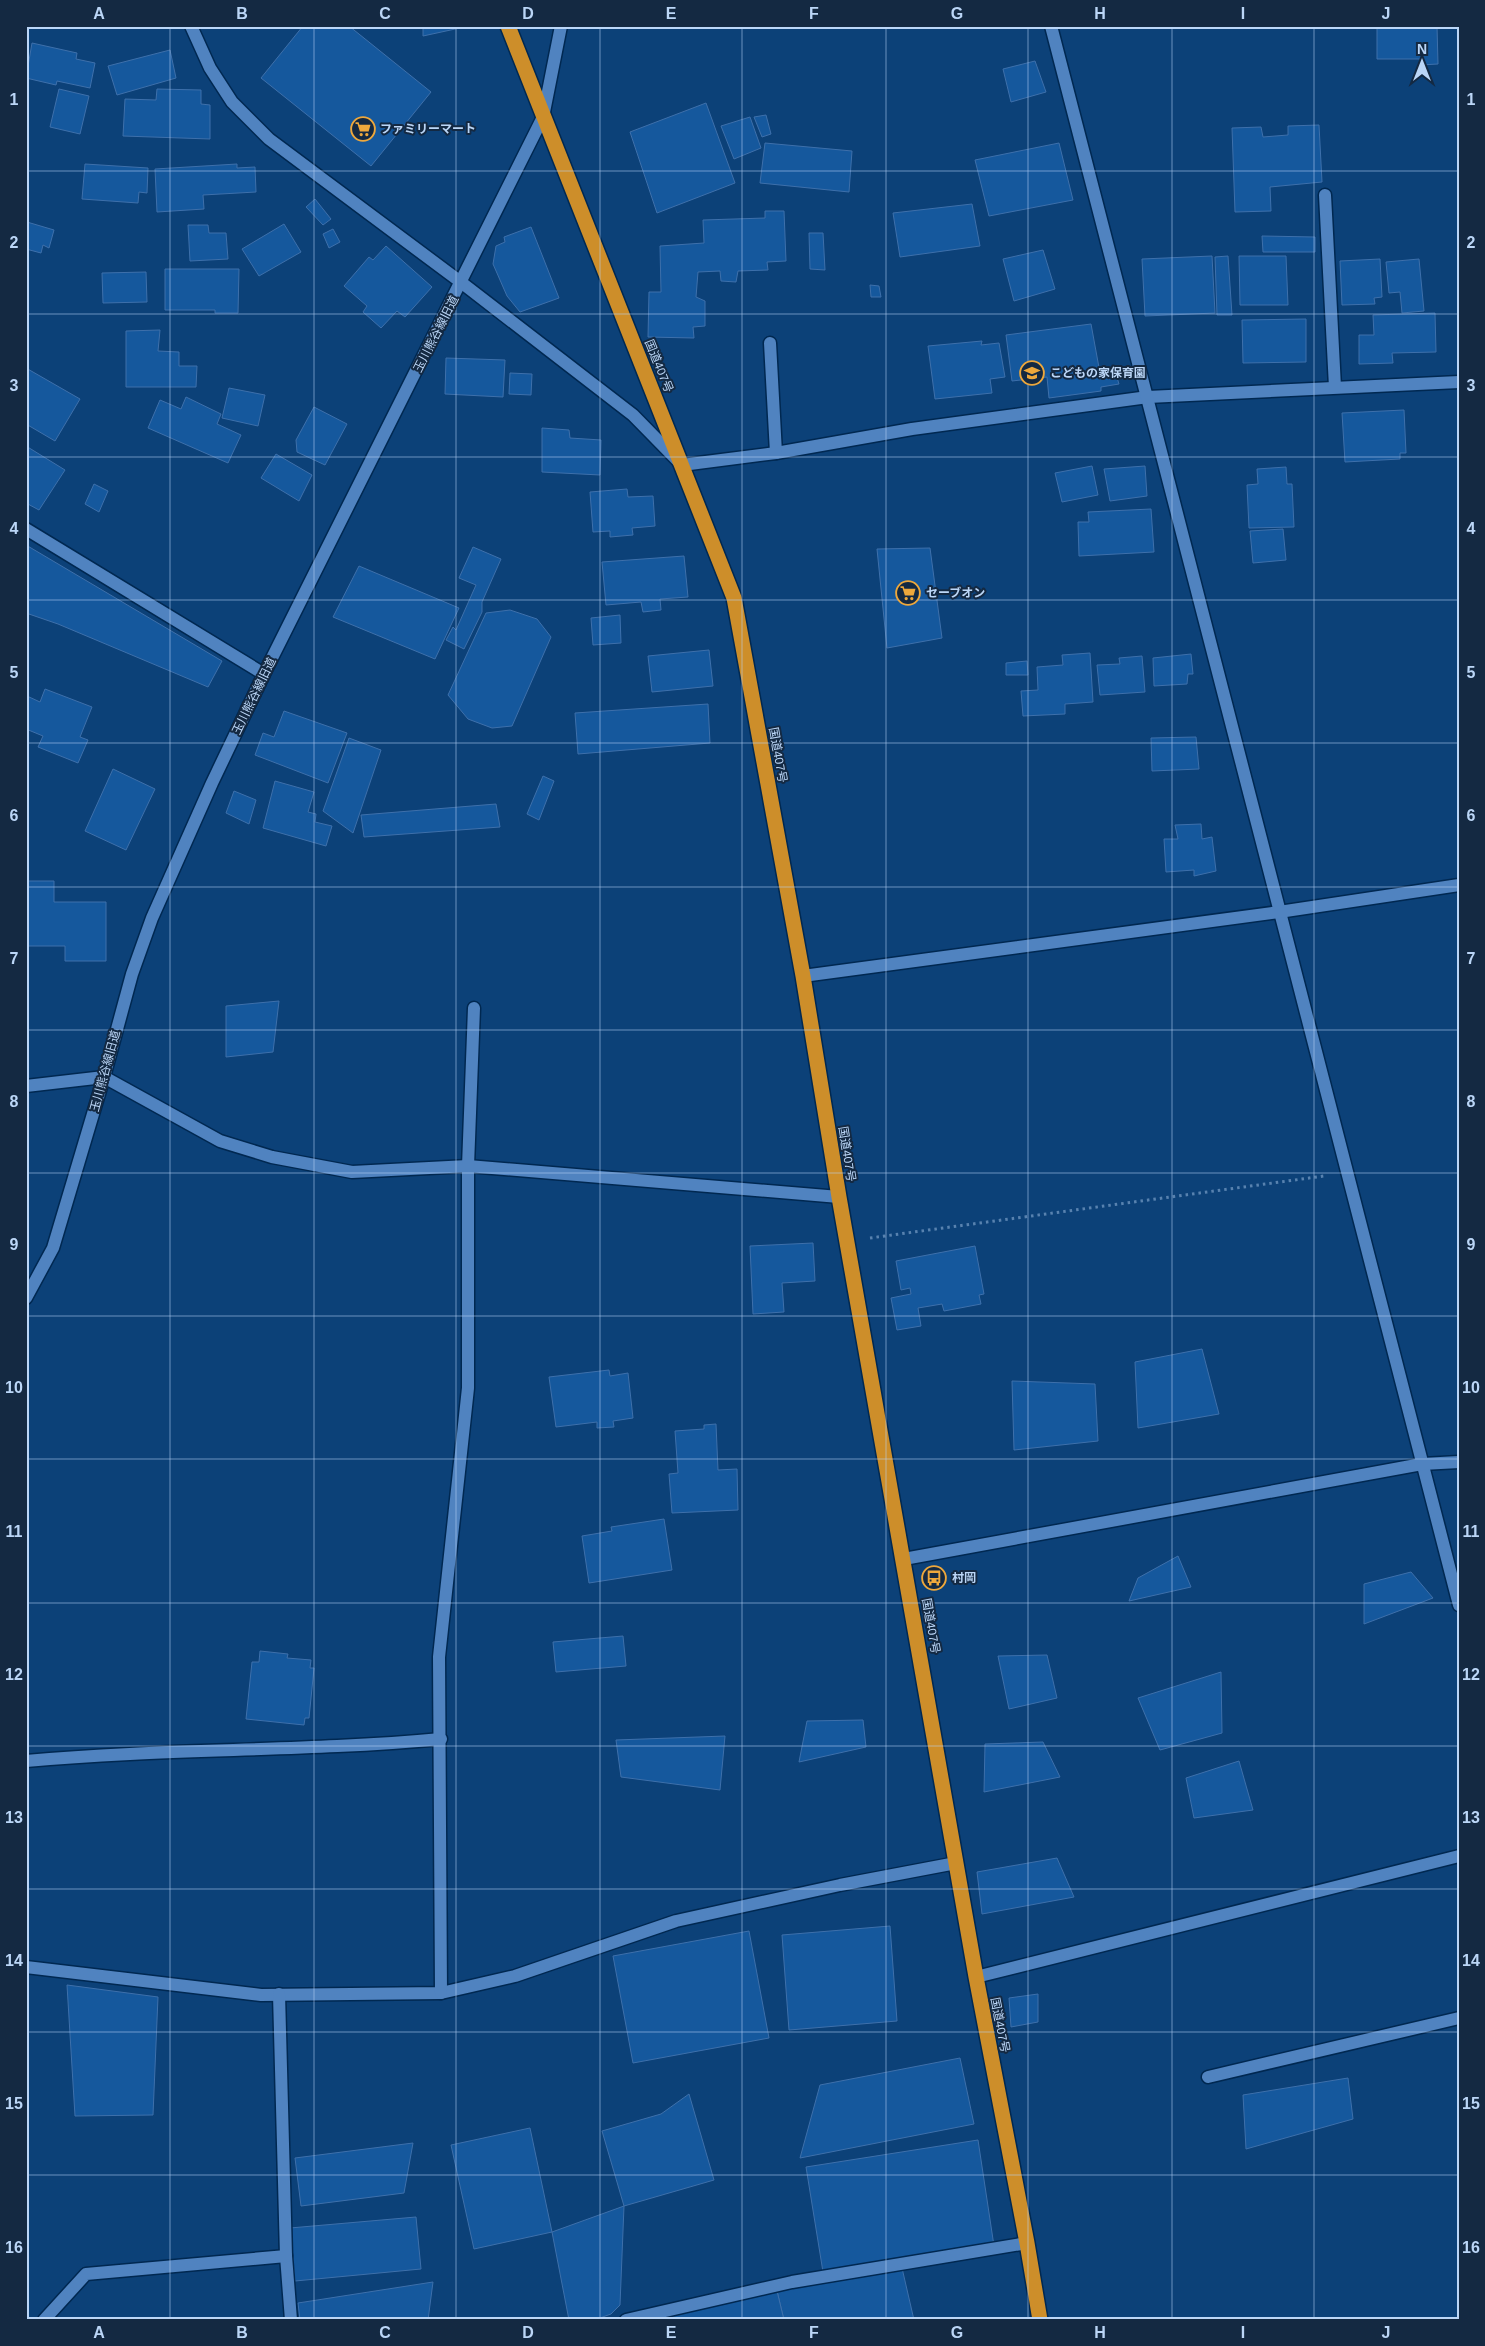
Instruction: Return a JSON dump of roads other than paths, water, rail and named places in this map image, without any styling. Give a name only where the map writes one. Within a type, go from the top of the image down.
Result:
[{"type":"highway","name":"国道407号","points":[[508,26],[734,598],[803,976],[839,1197],[976,1977],[1040,2320]]},
{"type":"street","points":[[191,26],[210,68],[232,102],[269,139],[462,283],[633,415],[682,465],[776,452],[912,429],[1148,397],[1459,382]]},
{"type":"street","name":"玉川熊谷線旧道","points":[[26,1298],[53,1248],[104,1077],[132,974],[152,918],[212,783],[264,674],[462,283],[543,117],[561,26]]},
{"type":"street","points":[[1051,26],[1459,1605]]},
{"type":"street","points":[[1325,195],[1335,387]]},
{"type":"street","points":[[770,343],[776,452]]},
{"type":"street","points":[[26,529],[264,674]]},
{"type":"street","points":[[803,976],[1279,912],[1459,885]]},
{"type":"street","points":[[441,1994],[441,1739],[439,1657],[468,1388],[468,1166],[474,1008]]},
{"type":"street","points":[[26,1086],[104,1077],[220,1141],[272,1157],[352,1172],[468,1166],[839,1197]]},
{"type":"street","points":[[904,1559],[1422,1464],[1459,1462]]},
{"type":"street","points":[[26,1761],[100,1754],[365,1746],[441,1739]]},
{"type":"street","points":[[976,1977],[1459,1856]]},
{"type":"street","points":[[26,1967],[261,1995],[441,1994],[515,1976],[676,1921],[840,1885],[956,1863]]},
{"type":"street","points":[[279,1994],[286,2256],[291,2320]]},
{"type":"street","points":[[1208,2077],[1459,2018]]},
{"type":"street","points":[[626,2320],[792,2282],[1027,2243]]},
{"type":"street","points":[[44,2320],[86,2274],[286,2256]]},
{"type":"place","name":"ファミリーマート","points":[[363,129]]},
{"type":"place","name":"こどもの家保育園","points":[[1032,373]]},
{"type":"place","name":"セーブオン","points":[[908,593]]},
{"type":"place","name":"村岡","points":[[934,1578]]}]
